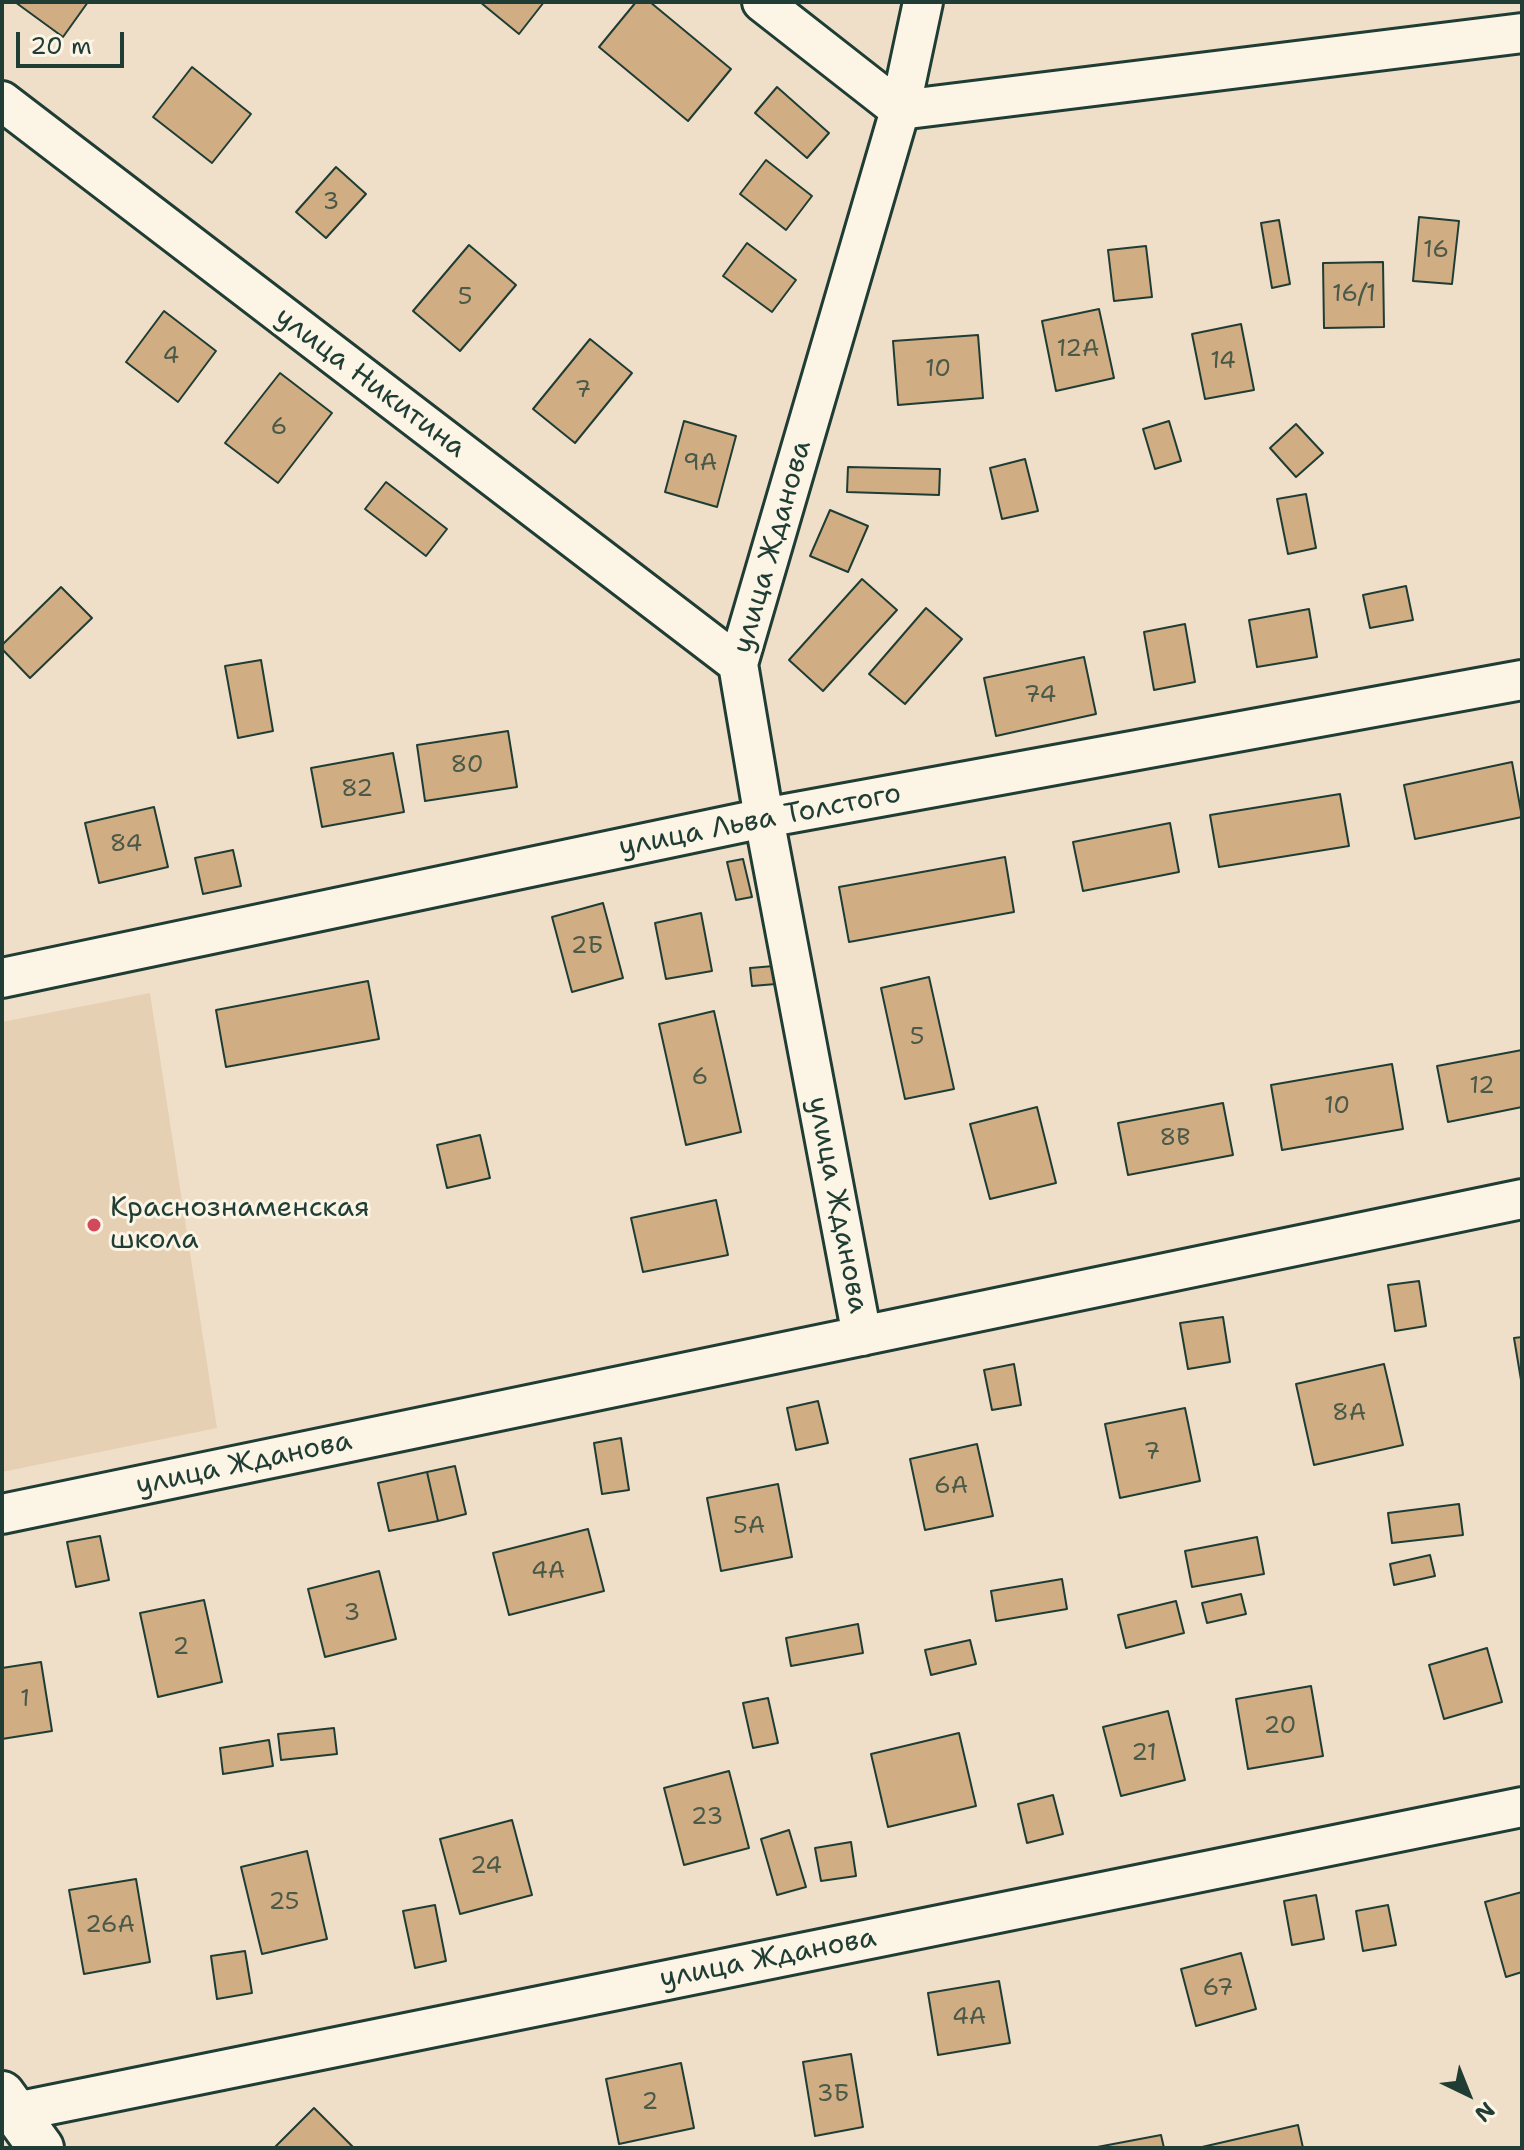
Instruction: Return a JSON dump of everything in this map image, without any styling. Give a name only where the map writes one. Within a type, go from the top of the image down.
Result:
[{"type":"street","points":[[762,2],[900,110],[1522,33]]},
{"type":"street","name":"улица Жданова","points":[[862,1336],[738,664],[900,110],[923,2]]},
{"type":"street","name":"улица Никитина","points":[[2,101],[738,664]]},
{"type":"street","name":"улица Льва Толстого","points":[[2,978],[764,818],[1522,680]]},
{"type":"street","name":"улица Жданова","points":[[2,1514],[1522,1199]]},
{"type":"street","name":"улица Жданова","points":[[8,2103],[1522,1807]]},
{"type":"street","points":[[8,2103],[41,2148]]},
{"type":"shaded area","name":"Краснознаменская школа","points":[[150,993],[217,1428],[2,1472],[2,1022]]},
{"type":"building","points":[[15,2],[88,2],[63,37]]},
{"type":"building","points":[[480,2],[544,2],[519,34]]},
{"type":"building","points":[[636,2],[650,2],[731,69],[688,121],[599,47]]},
{"type":"building","points":[[192,67],[251,114],[212,163],[153,117]]},
{"type":"building","points":[[777,87],[829,133],[807,158],[755,113]]},
{"type":"building","points":[[766,160],[812,196],[786,230],[740,194]]},
{"type":"building","points":[[336,167],[366,194],[326,238],[296,212]]},
{"type":"building","points":[[1419,217],[1459,221],[1452,284],[1413,281]]},
{"type":"building","points":[[1279,220],[1290,284],[1272,288],[1261,223]]},
{"type":"building","points":[[747,243],[796,280],[772,312],[723,276]]},
{"type":"building","points":[[469,245],[516,285],[460,351],[413,311]]},
{"type":"building","points":[[1146,246],[1152,297],[1114,301],[1108,250]]},
{"type":"building","points":[[1383,262],[1384,327],[1324,328],[1323,263]]},
{"type":"building","points":[[1099,309],[1114,378],[1056,391],[1042,321]]},
{"type":"building","points":[[164,311],[216,351],[178,402],[126,362]]},
{"type":"building","points":[[1241,324],[1254,390],[1205,399],[1192,334]]},
{"type":"building","points":[[978,335],[983,398],[898,405],[893,341]]},
{"type":"building","points":[[590,339],[632,373],[575,443],[533,409]]},
{"type":"building","points":[[280,373],[332,413],[278,483],[225,443]]},
{"type":"building","points":[[684,421],[736,436],[717,507],[665,492]]},
{"type":"building","points":[[1169,421],[1181,461],[1155,469],[1143,429]]},
{"type":"building","points":[[1296,424],[1323,453],[1296,477],[1270,448]]},
{"type":"building","points":[[1025,459],[1038,511],[1002,519],[990,468]]},
{"type":"building","points":[[848,467],[940,469],[939,495],[847,492]]},
{"type":"building","points":[[386,482],[447,529],[426,556],[365,509]]},
{"type":"building","points":[[1306,494],[1316,548],[1288,554],[1277,499]]},
{"type":"building","points":[[830,510],[868,526],[848,572],[810,556]]},
{"type":"building","points":[[862,579],[897,610],[823,691],[789,660]]},
{"type":"building","points":[[1406,586],[1413,620],[1370,628],[1363,595]]},
{"type":"building","points":[[61,587],[92,618],[30,678],[2,649],[2,645]]},
{"type":"building","points":[[926,608],[962,639],[905,704],[869,674]]},
{"type":"building","points":[[1309,609],[1317,657],[1257,667],[1249,620]]},
{"type":"building","points":[[1185,624],[1195,682],[1154,690],[1144,632]]},
{"type":"building","points":[[1084,657],[1096,714],[996,736],[984,678]]},
{"type":"building","points":[[261,660],[273,731],[238,738],[225,666]]},
{"type":"building","points":[[508,731],[517,787],[425,801],[417,745]]},
{"type":"building","points":[[393,753],[404,812],[322,827],[311,768]]},
{"type":"building","points":[[1512,762],[1522,817],[1415,839],[1404,785]]},
{"type":"building","points":[[1340,794],[1349,846],[1219,867],[1210,815]]},
{"type":"building","points":[[154,807],[168,867],[99,883],[85,823]]},
{"type":"building","points":[[1170,823],[1179,872],[1083,891],[1073,842]]},
{"type":"building","points":[[233,850],[241,886],[203,894],[195,858]]},
{"type":"building","points":[[1005,857],[1014,912],[849,942],[839,887]]},
{"type":"building","points":[[743,859],[752,897],[736,900],[727,862]]},
{"type":"building","points":[[603,903],[623,978],[572,992],[552,917]]},
{"type":"building","points":[[701,913],[712,971],[666,979],[655,923]]},
{"type":"building","points":[[774,966],[776,984],[752,986],[750,968]]},
{"type":"building","points":[[929,977],[954,1089],[905,1099],[881,988]]},
{"type":"building","points":[[368,981],[379,1039],[226,1067],[216,1010]]},
{"type":"building","points":[[714,1011],[741,1132],[686,1145],[659,1024]]},
{"type":"building","points":[[1522,1050],[1522,1107],[1448,1122],[1437,1066]]},
{"type":"building","points":[[1392,1064],[1403,1129],[1282,1150],[1271,1085]]},
{"type":"building","points":[[1223,1103],[1233,1155],[1128,1175],[1118,1123]]},
{"type":"building","points":[[1037,1107],[1056,1183],[990,1199],[970,1124]]},
{"type":"building","points":[[480,1135],[490,1178],[447,1188],[437,1145]]},
{"type":"building","points":[[716,1200],[728,1255],[643,1272],[631,1218]]},
{"type":"building","points":[[1419,1281],[1426,1326],[1395,1331],[1388,1285]]},
{"type":"building","points":[[1223,1317],[1230,1362],[1188,1369],[1180,1323]]},
{"type":"building","points":[[1522,1337],[1522,1386],[1514,1338]]},
{"type":"building","points":[[1014,1364],[1021,1405],[992,1410],[984,1370]]},
{"type":"building","points":[[1384,1364],[1403,1445],[1314,1465],[1296,1384]]},
{"type":"building","points":[[818,1401],[828,1443],[796,1450],[787,1408]]},
{"type":"building","points":[[1185,1408],[1200,1481],[1120,1498],[1105,1424]]},
{"type":"building","points":[[621,1438],[629,1490],[602,1494],[594,1443]]},
{"type":"building","points":[[977,1444],[993,1516],[925,1530],[910,1459]]},
{"type":"building","points":[[455,1466],[466,1514],[438,1521],[427,1472]]},
{"type":"building","points":[[427,1472],[438,1521],[389,1531],[378,1483]]},
{"type":"building","points":[[778,1484],[792,1557],[721,1571],[707,1498]]},
{"type":"building","points":[[1459,1504],[1463,1535],[1392,1543],[1388,1513]]},
{"type":"building","points":[[588,1529],[604,1591],[509,1615],[493,1553]]},
{"type":"building","points":[[100,1536],[109,1580],[76,1587],[67,1542]]},
{"type":"building","points":[[1257,1537],[1264,1574],[1192,1587],[1185,1551]]},
{"type":"building","points":[[1430,1555],[1435,1576],[1394,1585],[1390,1564]]},
{"type":"building","points":[[379,1571],[396,1639],[325,1657],[308,1589]]},
{"type":"building","points":[[1062,1579],[1067,1609],[996,1621],[991,1591]]},
{"type":"building","points":[[1241,1594],[1246,1614],[1207,1623],[1202,1603]]},
{"type":"building","points":[[204,1600],[222,1682],[158,1697],[140,1613]]},
{"type":"building","points":[[1176,1601],[1184,1633],[1126,1648],[1118,1615]]},
{"type":"building","points":[[858,1624],[863,1653],[791,1666],[786,1638]]},
{"type":"building","points":[[970,1640],[976,1664],[931,1675],[925,1650]]},
{"type":"building","points":[[1487,1648],[1502,1702],[1444,1719],[1429,1665]]},
{"type":"building","points":[[41,1662],[52,1731],[2,1739],[2,1668]]},
{"type":"building","points":[[1311,1686],[1323,1756],[1248,1769],[1236,1699]]},
{"type":"building","points":[[768,1698],[778,1743],[753,1748],[743,1703]]},
{"type":"building","points":[[1168,1711],[1185,1780],[1121,1796],[1103,1727]]},
{"type":"building","points":[[334,1728],[337,1754],[281,1760],[278,1734]]},
{"type":"building","points":[[959,1733],[976,1806],[888,1827],[871,1754]]},
{"type":"building","points":[[269,1740],[273,1766],[223,1774],[220,1748]]},
{"type":"building","points":[[729,1771],[749,1848],[684,1865],[664,1788]]},
{"type":"building","points":[[1053,1795],[1063,1834],[1027,1843],[1018,1804]]},
{"type":"building","points":[[512,1820],[532,1895],[460,1914],[440,1839]]},
{"type":"building","points":[[789,1830],[806,1887],[777,1895],[761,1839]]},
{"type":"building","points":[[851,1842],[856,1876],[821,1881],[815,1848]]},
{"type":"building","points":[[307,1851],[327,1939],[262,1954],[241,1867]]},
{"type":"building","points":[[136,1879],[150,1962],[84,1974],[69,1890]]},
{"type":"building","points":[[1522,1892],[1522,1972],[1506,1977],[1485,1902]]},
{"type":"building","points":[[1316,1895],[1324,1939],[1292,1945],[1284,1901]]},
{"type":"building","points":[[435,1905],[446,1961],[415,1968],[403,1911]]},
{"type":"building","points":[[1388,1905],[1396,1945],[1363,1951],[1356,1911]]},
{"type":"building","points":[[245,1951],[252,1993],[217,1999],[211,1956]]},
{"type":"building","points":[[1241,1953],[1256,2009],[1196,2026],[1181,1969]]},
{"type":"building","points":[[999,1981],[1010,2043],[938,2055],[928,1993]]},
{"type":"building","points":[[851,2054],[863,2127],[815,2136],[803,2062]]},
{"type":"building","points":[[681,2063],[694,2128],[619,2144],[606,2079]]},
{"type":"building","points":[[314,2108],[354,2148],[274,2148]]},
{"type":"building","points":[[1298,2125],[1303,2148],[1202,2147]]},
{"type":"building","points":[[1161,2135],[1164,2148],[1092,2148]]},
{"type":"place","name":"Краснознаменская школа","points":[[94,1225]]}]
